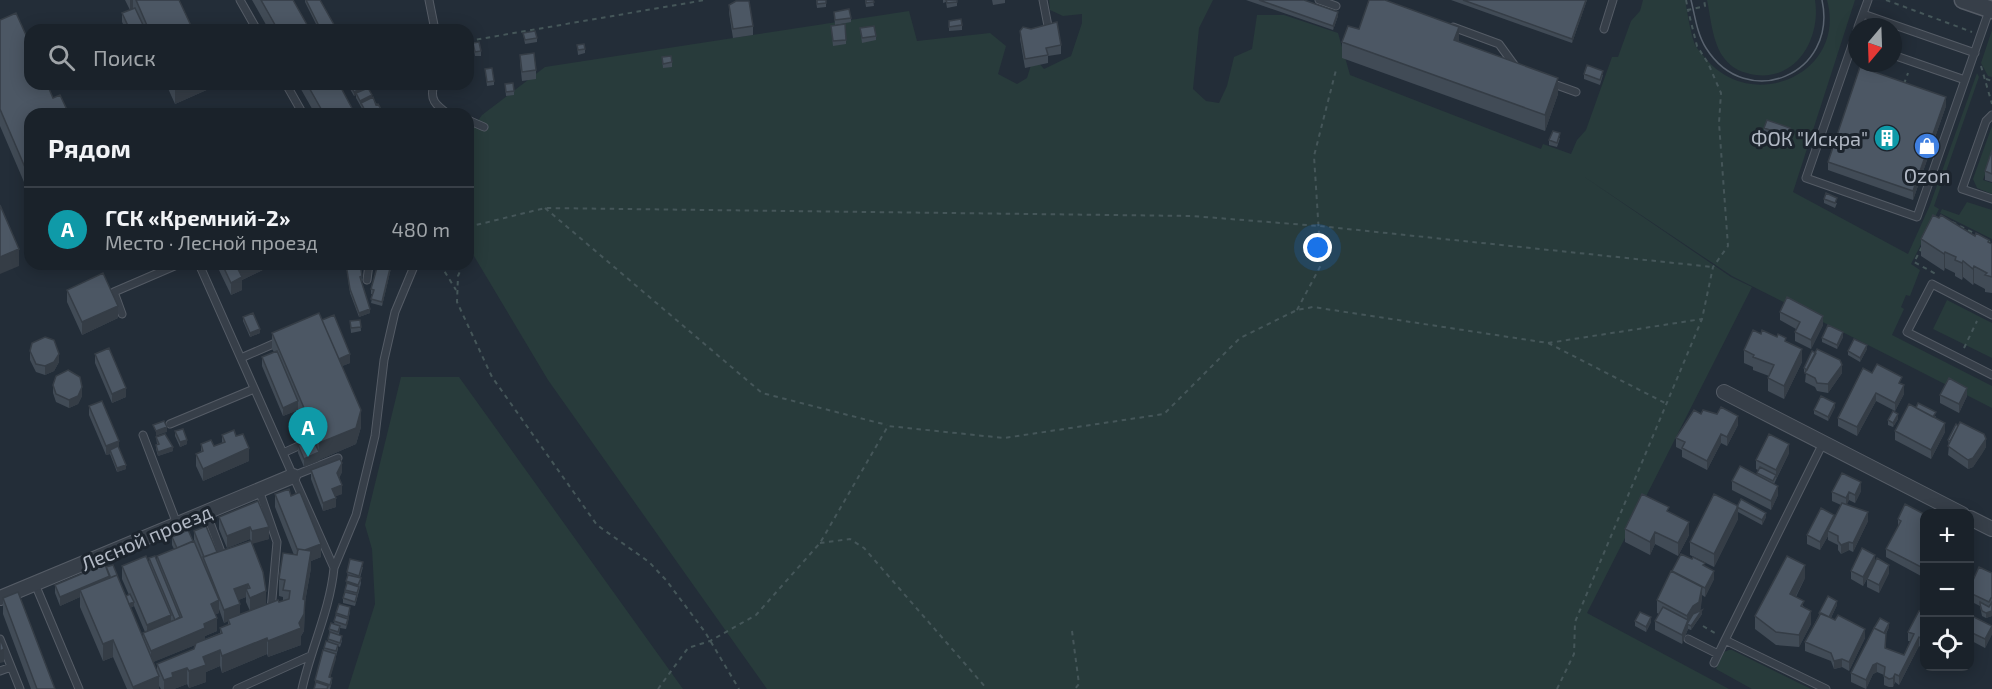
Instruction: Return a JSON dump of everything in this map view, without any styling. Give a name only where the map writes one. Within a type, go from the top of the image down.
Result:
[{"type":"street","points":[[1963,0],[1991,10]]},
{"type":"street","points":[[1724,392],[1954,509]]},
{"type":"street","name":"Лесной проезд","points":[[0,598],[293,476]]},
{"type":"street","points":[[1974,520],[1992,529]]},
{"type":"lane","points":[[240,0],[254,24]]},
{"type":"lane","points":[[429,0],[434,24]]},
{"type":"lane","points":[[1043,0],[1048,26]]},
{"type":"lane","points":[[1319,0],[1336,6]]},
{"type":"lane","points":[[1605,29],[1613,0]]},
{"type":"lane","points":[[1862,18],[1868,0]]},
{"type":"lane","points":[[1848,61],[1806,178],[1917,217],[1991,10]]},
{"type":"lane","points":[[1863,14],[1975,53]]},
{"type":"lane","points":[[1445,24],[1499,44],[1518,71]]},
{"type":"lane","points":[[1902,58],[1965,80]]},
{"type":"lane","points":[[1547,81],[1576,92]]},
{"type":"lane","points":[[289,90],[300,108]]},
{"type":"lane","points":[[432,90],[431,96],[440,108]]},
{"type":"lane","points":[[1992,115],[1986,122],[1962,189],[1992,200]]},
{"type":"lane","points":[[474,123],[484,127]]},
{"type":"lane","points":[[122,314],[114,292],[165,270]]},
{"type":"lane","points":[[203,270],[334,568]]},
{"type":"lane","points":[[367,280],[368,270]]},
{"type":"lane","points":[[302,689],[310,656],[328,606],[334,568],[356,515],[375,436],[384,360],[395,312],[412,270]]},
{"type":"lane","points":[[1992,315],[1932,284],[1907,332],[1992,375]]},
{"type":"lane","points":[[241,358],[284,340]]},
{"type":"lane","points":[[170,424],[254,388]]},
{"type":"lane","points":[[143,435],[177,524]]},
{"type":"lane","points":[[283,453],[308,441]]},
{"type":"lane","points":[[1714,663],[1823,443]]},
{"type":"lane","points":[[293,476],[338,458]]},
{"type":"lane","points":[[259,490],[277,542],[270,613],[261,617]]},
{"type":"lane","points":[[206,512],[224,559]]},
{"type":"lane","points":[[35,584],[79,689]]},
{"type":"lane","points":[[0,639],[20,689]]},
{"type":"lane","points":[[1689,639],[1718,654]]},
{"type":"lane","points":[[1726,639],[1826,689]]},
{"type":"lane","points":[[237,689],[310,656]]},
{"type":"lane","points":[[0,671],[11,667]]},
{"type":"path","points":[[474,40],[705,0]]},
{"type":"path","points":[[1557,689],[1574,654],[1575,622],[1702,319],[1713,267],[1728,246],[1719,123],[1721,88],[1696,46],[1686,0]]},
{"type":"path","points":[[1688,10],[1705,6],[1704,0]]},
{"type":"path","points":[[1886,0],[1981,35]]},
{"type":"path","points":[[1297,310],[1321,265],[1314,156],[1336,70]]},
{"type":"path","points":[[1992,81],[1986,79],[1992,104]]},
{"type":"path","points":[[1903,85],[1914,88]]},
{"type":"path","points":[[474,225],[545,208],[1192,216],[1319,226],[1713,267]]},
{"type":"path","points":[[545,208],[762,393],[888,426],[1004,438],[1164,414],[1240,338],[1297,310],[1312,307],[1548,343],[1702,319]]},
{"type":"path","points":[[1947,220],[1992,243]]},
{"type":"path","points":[[1923,243],[1914,262],[1943,277]]},
{"type":"path","points":[[444,270],[457,291]]},
{"type":"path","points":[[462,270],[457,302],[492,377],[537,444],[597,525],[649,562],[666,580],[711,641],[739,689]]},
{"type":"path","points":[[1958,358],[1983,310]]},
{"type":"path","points":[[1548,343],[1666,404]]},
{"type":"path","points":[[658,689],[688,648],[711,641],[756,615],[820,543],[888,426]]},
{"type":"path","points":[[820,543],[850,539],[864,548],[987,689]]},
{"type":"path","points":[[1703,626],[1726,639]]},
{"type":"path","points":[[1072,631],[1078,684],[1075,689]]},
{"type":"shaded area","points":[[1049,0],[1213,0],[1199,28],[1193,89],[1206,101],[1219,103],[1227,86],[1234,57],[1252,49],[1257,15],[1284,15],[1338,33],[1350,75],[1541,149],[1543,144],[1571,154],[1577,140],[1586,130],[1612,57],[1618,57],[1631,21],[1640,11],[1643,0],[1685,0],[1695,45],[1706,59],[1726,75],[1748,84],[1771,84],[1792,78],[1810,65],[1823,47],[1830,26],[1827,0],[1855,0],[1793,192],[1908,254],[1930,205],[1977,73],[1979,77],[1934,206],[1939,209],[1911,264],[1920,270],[1910,296],[1906,295],[1901,307],[1904,309],[1892,335],[1992,386],[1992,408],[1732,276],[1583,176],[1731,277],[1752,287],[1587,613],[1729,689],[767,689],[548,380],[474,256],[474,126],[482,115],[545,67],[909,11],[917,41],[990,33],[1006,46],[998,74],[1017,84],[1027,78],[1031,65],[1037,61],[1044,69],[1071,56],[1082,23],[1082,14],[1063,16],[1050,10]]},
{"type":"shaded area","points":[[1707,0],[1815,0],[1816,14],[1810,41],[1804,53],[1784,71],[1771,75],[1742,72],[1734,68],[1720,52],[1714,37]]},
{"type":"shaded area","points":[[1992,30],[1992,77],[1988,76],[1981,63]]},
{"type":"shaded area","points":[[1992,126],[1992,155],[1983,180],[1992,183],[1992,194],[1977,188],[1973,179]]},
{"type":"shaded area","points":[[1967,202],[1992,210],[1992,239],[1940,213],[1942,209],[1959,215]]},
{"type":"shaded area","points":[[1947,300],[1992,323],[1992,358],[1933,329]]},
{"type":"shaded area","points":[[401,377],[459,377],[683,689],[348,689],[375,604],[372,549],[365,525]]},
{"type":"shaded area","points":[[1729,650],[1811,689],[1752,689],[1716,669],[1724,652]]},
{"type":"building","points":[[136,0],[179,0],[190,24],[146,24]]},
{"type":"building","points":[[261,0],[293,0],[307,24],[275,24]]},
{"type":"building","points":[[306,0],[320,0],[334,24],[318,24]]},
{"type":"building","points":[[817,0],[826,0],[826,3],[817,4]]},
{"type":"building","points":[[946,0],[957,0],[957,2],[947,3]]},
{"type":"building","points":[[1259,0],[1304,0],[1338,12],[1333,26]]},
{"type":"building","points":[[1369,0],[1385,0],[1459,27],[1454,40],[1558,78],[1545,115],[1342,42],[1348,26],[1359,29]]},
{"type":"building","points":[[1463,0],[1586,0],[1572,39]]},
{"type":"building","points":[[736,1],[749,1],[753,26],[733,29],[729,5]]},
{"type":"building","points":[[135,8],[143,24],[127,24],[122,13]]},
{"type":"building","points":[[849,9],[851,18],[835,20],[834,12]]},
{"type":"building","points":[[16,13],[24,31],[24,90],[50,90],[53,98],[60,95],[66,108],[24,108],[24,165],[0,109],[0,20]]},
{"type":"building","points":[[961,19],[962,25],[949,27],[949,21]]},
{"type":"building","points":[[1057,22],[1061,45],[1046,48],[1048,55],[1025,59],[1020,31],[1023,27],[1031,29]]},
{"type":"building","points":[[845,24],[846,40],[833,41],[831,26]]},
{"type":"building","points":[[874,26],[876,36],[862,38],[860,28]]},
{"type":"building","points":[[535,31],[537,38],[525,40],[523,33]]},
{"type":"building","points":[[479,42],[481,51],[475,52],[474,43]]},
{"type":"building","points":[[584,44],[585,49],[578,50],[577,45]]},
{"type":"building","points":[[534,53],[536,70],[522,72],[520,55]]},
{"type":"building","points":[[671,56],[672,62],[663,64],[662,57]]},
{"type":"building","points":[[1587,65],[1603,71],[1600,80],[1584,74]]},
{"type":"building","points":[[492,68],[494,81],[487,82],[485,69]]},
{"type":"building","name":"ФОК \"Искра\"","points":[[1858,72],[1874,72],[1946,97],[1913,191],[1828,162]]},
{"type":"building","points":[[513,83],[514,91],[506,92],[505,84]]},
{"type":"building","points":[[310,90],[342,90],[352,108],[321,108]]},
{"type":"building","points":[[369,90],[372,95],[360,101],[356,93]]},
{"type":"building","points":[[373,97],[376,105],[378,104],[380,108],[364,108],[361,103]]},
{"type":"building","points":[[1767,120],[1790,128],[1787,136],[1764,128]]},
{"type":"building","points":[[1553,131],[1560,133],[1557,143],[1549,140]]},
{"type":"building","points":[[1992,150],[1992,174],[1985,171]]},
{"type":"building","points":[[1826,193],[1837,198],[1835,203],[1824,199]]},
{"type":"building","points":[[0,205],[19,249],[0,257]]},
{"type":"building","points":[[1933,215],[1939,218],[1941,215],[1975,236],[1976,233],[1989,240],[1988,242],[1992,244],[1992,277],[1985,275],[1987,273],[1974,266],[1973,269],[1963,261],[1962,263],[1955,260],[1956,257],[1945,252],[1944,254],[1921,239]]},
{"type":"building","points":[[225,270],[238,270],[242,277],[231,283]]},
{"type":"building","points":[[347,270],[361,270],[362,276],[360,277],[370,309],[359,313],[350,289]]},
{"type":"building","points":[[376,270],[390,270],[382,302],[371,299],[374,290],[371,289]]},
{"type":"building","points":[[103,273],[118,306],[82,322],[67,290]]},
{"type":"building","points":[[1787,297],[1823,316],[1811,340],[1795,332],[1800,322],[1780,312]]},
{"type":"building","points":[[253,313],[260,329],[250,333],[243,317]]},
{"type":"building","points":[[319,313],[361,410],[356,428],[319,443],[272,333]]},
{"type":"building","points":[[334,315],[350,354],[339,359],[322,320]]},
{"type":"building","points":[[360,320],[361,327],[351,328],[350,321]]},
{"type":"building","points":[[1828,325],[1843,332],[1837,345],[1822,338]]},
{"type":"building","points":[[1753,330],[1761,334],[1762,330],[1777,337],[1778,334],[1786,338],[1785,341],[1802,349],[1784,386],[1768,378],[1774,365],[1753,357],[1754,355],[1744,350]]},
{"type":"building","points":[[45,337],[54,340],[59,354],[54,362],[45,366],[36,364],[30,351],[32,343]]},
{"type":"building","points":[[1854,339],[1867,345],[1860,358],[1848,351]]},
{"type":"building","points":[[109,348],[126,388],[112,394],[95,354]]},
{"type":"building","points":[[1817,349],[1840,360],[1842,365],[1828,384],[1817,383],[1815,378],[1805,373]]},
{"type":"building","points":[[277,351],[298,401],[283,408],[262,357]]},
{"type":"building","points":[[1812,351],[1816,353],[1807,370],[1804,368]]},
{"type":"building","points":[[1877,364],[1902,377],[1899,383],[1904,385],[1895,403],[1876,393],[1857,427],[1838,418],[1863,368],[1872,373]]},
{"type":"building","points":[[68,370],[80,377],[82,387],[78,396],[69,400],[56,394],[53,385],[56,376]]},
{"type":"building","points":[[1949,378],[1967,388],[1959,404],[1940,395]]},
{"type":"building","points":[[1821,396],[1835,403],[1828,417],[1814,410]]},
{"type":"building","points":[[102,401],[119,441],[106,446],[89,406]]},
{"type":"building","points":[[1918,403],[1936,412],[1933,417],[1916,408]]},
{"type":"building","points":[[1909,404],[1945,423],[1931,450],[1895,431]]},
{"type":"building","points":[[1721,407],[1738,416],[1727,437],[1721,434],[1707,461],[1682,448],[1685,442],[1676,438],[1694,410],[1701,414],[1703,410],[1717,414]]},
{"type":"building","points":[[1893,411],[1898,414],[1893,423],[1888,420]]},
{"type":"building","points":[[164,421],[167,427],[156,431],[153,425]]},
{"type":"building","points":[[1960,422],[1984,434],[1986,439],[1973,458],[1968,460],[1948,446]]},
{"type":"building","points":[[1956,424],[1958,426],[1950,441],[1948,440]]},
{"type":"building","points":[[183,429],[187,440],[180,442],[175,431]]},
{"type":"building","points":[[234,430],[236,436],[243,434],[249,448],[203,469],[196,454],[203,451],[201,444],[211,440],[214,446],[225,442],[222,435]]},
{"type":"building","points":[[165,434],[173,447],[158,452],[156,445],[159,444],[156,437]]},
{"type":"building","points":[[1769,434],[1789,444],[1776,470],[1756,460]]},
{"type":"building","points":[[313,439],[319,452],[304,459],[298,445]]},
{"type":"building","points":[[118,446],[126,465],[117,468],[110,450]]},
{"type":"building","points":[[340,459],[342,463],[337,473],[342,485],[332,489],[336,498],[323,503],[311,470]]},
{"type":"building","points":[[1740,466],[1778,486],[1771,501],[1732,481]]},
{"type":"building","points":[[1760,467],[1776,475],[1773,481],[1757,473]]},
{"type":"building","points":[[1842,473],[1861,482],[1855,495],[1849,492],[1846,498],[1832,492]]},
{"type":"building","points":[[289,489],[291,496],[300,492],[321,544],[305,550],[298,549],[298,551],[275,494]]},
{"type":"building","points":[[1642,494],[1669,507],[1667,511],[1689,522],[1678,543],[1655,532],[1650,542],[1625,529]]},
{"type":"building","points":[[1714,494],[1738,506],[1714,554],[1690,542]]},
{"type":"building","points":[[1741,499],[1766,513],[1762,520],[1737,507]]},
{"type":"building","points":[[258,501],[269,527],[252,531],[250,527],[227,536],[219,517]]},
{"type":"building","points":[[1842,503],[1868,512],[1853,543],[1841,545],[1838,536],[1828,531]]},
{"type":"building","points":[[1905,504],[1920,512],[1920,566],[1886,549],[1901,521],[1898,519]]},
{"type":"building","points":[[1821,508],[1834,515],[1820,542],[1807,535]]},
{"type":"building","points":[[206,526],[217,552],[204,557],[194,531]]},
{"type":"building","points":[[188,530],[193,541],[177,548],[172,537]]},
{"type":"building","points":[[194,541],[219,600],[211,604],[217,618],[204,624],[205,628],[151,651],[143,633],[182,617],[157,556]]},
{"type":"building","points":[[251,541],[263,572],[266,591],[250,598],[246,589],[250,588],[248,584],[234,589],[240,604],[224,610],[203,557]]},
{"type":"building","points":[[1862,548],[1875,555],[1863,577],[1851,571]]},
{"type":"building","points":[[298,549],[311,551],[303,599],[305,600],[304,614],[299,623],[301,628],[268,641],[267,638],[222,656],[220,650],[203,657],[206,665],[189,671],[187,668],[172,673],[173,677],[164,680],[157,664],[194,649],[196,643],[222,633],[220,628],[230,624],[228,619],[278,600],[279,602],[289,599],[290,591],[283,590],[285,580],[279,579],[283,553],[297,555]]},
{"type":"building","points":[[1681,554],[1705,563],[1703,565],[1714,571],[1705,588],[1672,571]]},
{"type":"building","points":[[146,556],[171,615],[147,625],[122,566]]},
{"type":"building","points":[[155,556],[180,617],[175,620],[149,558]]},
{"type":"building","points":[[1787,556],[1805,565],[1790,594],[1804,601],[1801,606],[1811,611],[1799,635],[1776,632],[1755,616]]},
{"type":"building","points":[[1877,558],[1889,565],[1879,585],[1867,579]]},
{"type":"building","points":[[350,559],[363,562],[359,576],[347,572]]},
{"type":"building","points":[[105,564],[110,576],[60,597],[55,585]]},
{"type":"building","points":[[113,565],[118,577],[117,575],[110,578],[106,567]]},
{"type":"building","points":[[1979,567],[1992,573],[1992,598],[1989,602],[1974,595],[1974,578]]},
{"type":"building","points":[[1671,571],[1702,587],[1699,602],[1693,606],[1687,616],[1657,600]]},
{"type":"building","points":[[117,575],[159,676],[133,687],[113,640],[103,644],[80,590]]},
{"type":"building","points":[[348,575],[361,578],[358,585],[346,581]]},
{"type":"building","points":[[347,583],[359,587],[357,593],[345,590]]},
{"type":"building","points":[[18,592],[55,689],[37,689],[3,598]]},
{"type":"building","points":[[345,592],[357,595],[355,602],[343,598]]},
{"type":"building","points":[[130,594],[134,602],[129,604],[126,596]]},
{"type":"building","points":[[1828,596],[1837,601],[1829,617],[1819,613]]},
{"type":"building","points":[[1980,602],[1989,607],[1992,602],[1992,611],[1986,613],[1982,611]]},
{"type":"building","points":[[339,604],[350,607],[348,617],[336,613]]},
{"type":"building","points":[[1663,607],[1688,620],[1682,635],[1655,621]]},
{"type":"building","points":[[1702,610],[1691,626],[1687,624],[1693,614]]},
{"type":"building","points":[[1920,611],[1920,638],[1899,676],[1895,674],[1889,679],[1884,676],[1885,667],[1877,663],[1873,665],[1866,680],[1851,673],[1874,628],[1886,634],[1885,648],[1904,655],[1914,634],[1908,632]]},
{"type":"building","points":[[1640,612],[1651,617],[1646,627],[1635,621]]},
{"type":"building","points":[[1821,613],[1835,620],[1838,615],[1865,629],[1849,662],[1842,659],[1834,661],[1831,653],[1805,642]]},
{"type":"building","points":[[336,615],[348,619],[346,625],[334,621]]},
{"type":"building","points":[[1974,617],[1992,626],[1985,639],[1974,634]]},
{"type":"building","points":[[1880,618],[1889,623],[1884,633],[1874,628]]},
{"type":"building","points":[[331,623],[340,626],[338,632],[329,629]]},
{"type":"building","points":[[330,632],[342,636],[340,643],[328,639]]},
{"type":"building","points":[[0,638],[4,649],[0,651]]},
{"type":"building","points":[[326,641],[338,645],[336,651],[324,648]]},
{"type":"building","points":[[323,650],[336,654],[329,677],[332,678],[330,685],[315,680]]},
{"type":"building","points":[[316,682],[328,686],[327,689],[314,689]]},
{"type":"tram line","points":[[1691,0],[1700,37],[1723,68],[1744,78],[1765,81],[1785,76],[1803,65],[1816,48],[1823,26],[1822,0]]},
{"type":"place","name":"ФОК \"Искра\"","points":[[1887,138]]},
{"type":"place","name":"Ozon","points":[[1927,146]]},
{"type":"place","name":"ГСК «Кремний-2»","points":[[308,457]]}]
